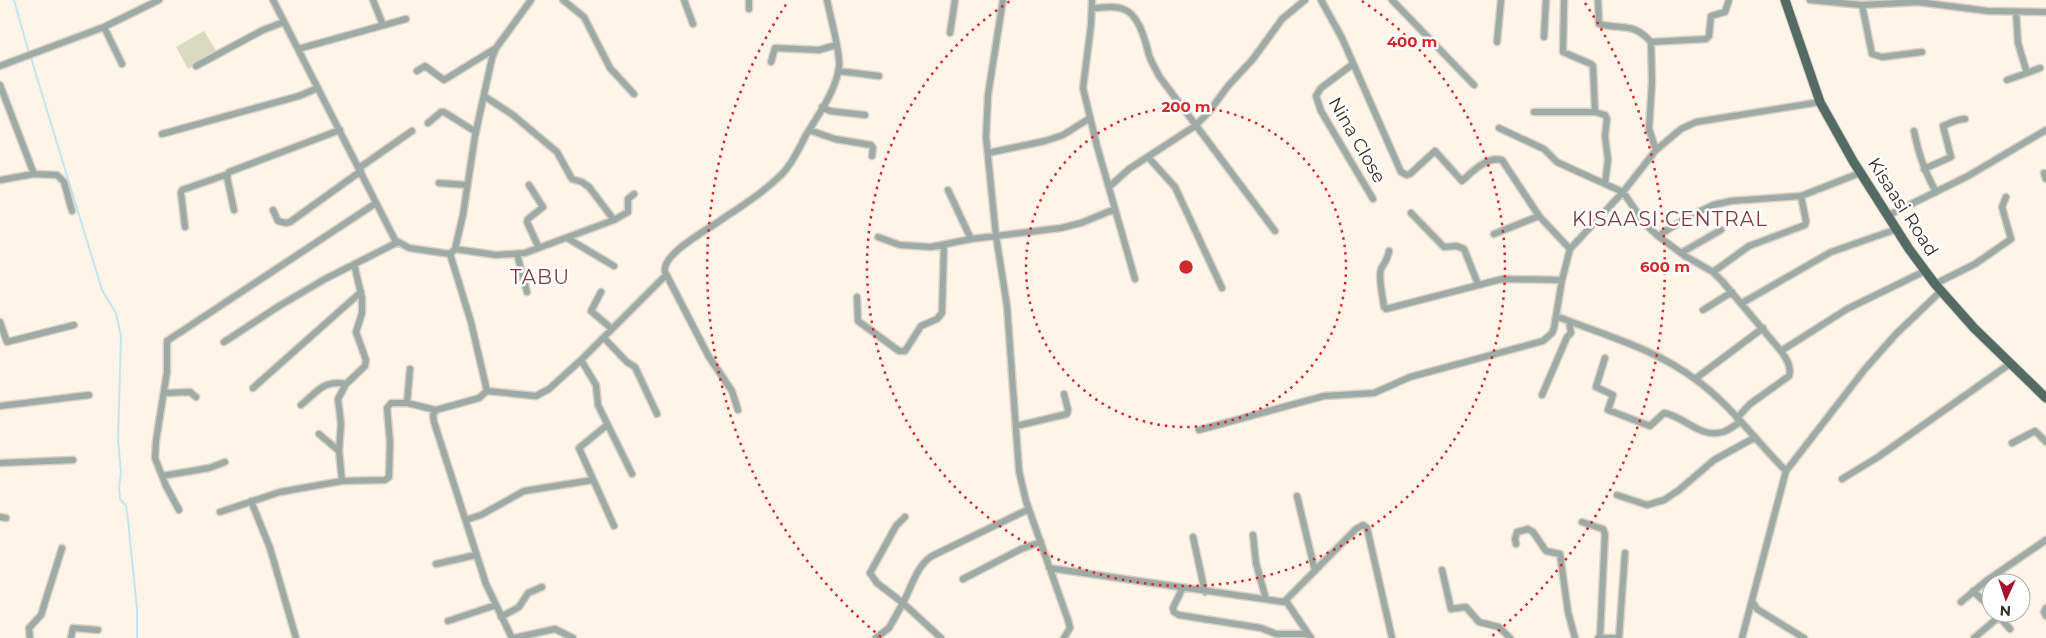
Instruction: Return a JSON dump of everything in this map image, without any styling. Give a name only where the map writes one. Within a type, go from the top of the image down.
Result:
[{"type":"main road","name":"Kisaasi Road","points":[[1785,0],[1820,102],[1860,173],[1938,288],[1974,328],[2046,398]]},
{"type":"street","points":[[0,66],[104,27],[159,0]]},
{"type":"street","points":[[273,0],[392,235],[398,242],[409,248],[450,254]]},
{"type":"street","points":[[373,0],[383,25]]},
{"type":"street","points":[[450,254],[455,249],[463,214],[476,132],[496,48],[531,0]]},
{"type":"street","points":[[563,0],[584,17],[610,68],[634,94]]},
{"type":"street","points":[[684,0],[693,24]]},
{"type":"street","points":[[748,9],[749,0]]},
{"type":"street","points":[[738,410],[732,391],[709,356],[666,275],[664,270],[665,264],[683,246],[747,203],[783,173],[822,107],[838,71],[840,63],[828,0]]},
{"type":"street","points":[[950,33],[955,0]]},
{"type":"street","points":[[1003,0],[985,114],[988,153],[996,236],[1007,306],[1020,471],[1029,509],[1070,628],[1064,638]]},
{"type":"street","points":[[1092,0],[1091,25],[1082,84],[1135,279]]},
{"type":"street","points":[[1109,187],[1130,168],[1195,126],[1253,59],[1282,19],[1304,0]]},
{"type":"street","points":[[1321,0],[1335,24],[1404,174],[1410,174],[1435,151],[1462,180],[1474,170],[1499,159],[1504,161],[1540,216],[1570,249]]},
{"type":"street","points":[[1392,0],[1474,85]]},
{"type":"street","points":[[1497,42],[1501,0]]},
{"type":"street","points":[[1544,37],[1546,0]]},
{"type":"street","points":[[1564,0],[1563,52],[1591,64],[1595,112]]},
{"type":"street","points":[[1598,0],[1599,24],[1634,28],[1643,33],[1651,42],[1652,82],[1649,129],[1656,150]]},
{"type":"street","points":[[1651,42],[1706,39],[1709,36],[1711,16],[1725,12],[1729,0]]},
{"type":"street","points":[[1810,0],[1843,1],[1862,5],[1918,2],[2016,12],[2046,12]]},
{"type":"street","points":[[1862,5],[1866,31],[1874,55],[1882,57],[1922,52]]},
{"type":"street","points":[[1092,8],[1114,7],[1124,9],[1132,15],[1138,25],[1149,56],[1160,76],[1195,126],[1209,141],[1276,231]]},
{"type":"street","points":[[2016,12],[2018,43],[2027,72]]},
{"type":"street","points":[[298,49],[406,19]]},
{"type":"street","points":[[196,66],[264,30],[284,22]]},
{"type":"street","points":[[104,27],[122,64]]},
{"type":"street","points":[[771,62],[775,48],[819,50],[836,45]]},
{"type":"street","points":[[417,71],[426,66],[444,80],[483,54],[496,48]]},
{"type":"street","name":"Nina Close","points":[[1353,64],[1321,88],[1316,96],[1321,111],[1373,199]]},
{"type":"street","points":[[2008,80],[2040,68]]},
{"type":"street","points":[[838,71],[880,76]]},
{"type":"street","points":[[0,85],[34,174]]},
{"type":"street","points":[[162,134],[299,96],[318,88]]},
{"type":"street","points":[[484,96],[512,115],[557,152],[572,179],[582,182],[589,187],[614,220]]},
{"type":"street","points":[[1199,430],[1324,396],[1374,393],[1410,377],[1543,341],[1552,333],[1570,249],[1623,192],[1656,150],[1681,128],[1696,122],[1820,102]]},
{"type":"street","points":[[822,107],[830,111],[864,115]]},
{"type":"street","points":[[428,123],[441,112],[444,112],[476,132]]},
{"type":"street","points":[[1534,112],[1595,112],[1605,115],[1607,120],[1605,136],[1608,160],[1605,183]]},
{"type":"street","points":[[988,153],[1045,141],[1063,135],[1090,118]]},
{"type":"street","points":[[1924,170],[1951,157],[1943,126],[1957,119],[1965,119]]},
{"type":"street","points":[[1499,128],[1544,149],[1564,166],[1623,192],[1645,224],[1658,236],[1680,253],[1712,272],[1732,292],[1781,351],[1790,370],[1789,376],[1750,404],[1738,420],[1722,432],[1700,431],[1670,414],[1664,413],[1650,426],[1608,410],[1613,395],[1596,386],[1605,358]]},
{"type":"street","points":[[185,227],[182,190],[340,130]]},
{"type":"street","points":[[809,130],[828,137],[871,146],[873,148],[872,156]]},
{"type":"street","points":[[1889,215],[1968,176],[2046,130]]},
{"type":"street","points":[[273,210],[278,221],[290,222],[412,131]]},
{"type":"street","points":[[1914,131],[1924,170],[1936,192]]},
{"type":"street","points":[[1148,157],[1174,187],[1222,288]]},
{"type":"street","points":[[1658,236],[1704,208],[1725,202],[1800,196],[1860,173]]},
{"type":"street","points":[[0,180],[34,174],[54,174],[61,177],[72,211]]},
{"type":"street","points":[[228,174],[234,210]]},
{"type":"street","points":[[438,183],[467,185]]},
{"type":"street","points":[[529,185],[543,207],[528,219],[527,222],[539,248]]},
{"type":"street","points":[[948,190],[971,239]]},
{"type":"street","points":[[455,249],[496,255],[518,254],[539,248],[614,220],[628,212],[628,199],[634,194]]},
{"type":"street","points":[[1712,272],[1749,246],[1805,225],[1800,196]]},
{"type":"street","points":[[1742,638],[1786,471],[1864,369],[1938,288],[2011,239],[2002,207],[2006,197]]},
{"type":"street","points":[[179,510],[155,458],[167,372],[167,341],[376,203]]},
{"type":"street","points":[[878,236],[907,247],[931,248],[971,239],[1061,228],[1081,223],[1115,209]]},
{"type":"street","points":[[1411,213],[1444,247],[1457,246],[1464,249],[1478,284]]},
{"type":"street","points":[[1494,234],[1540,216]]},
{"type":"street","points":[[1742,303],[1831,252],[1897,229]]},
{"type":"street","points":[[1680,253],[1721,230]]},
{"type":"street","points":[[567,238],[614,266]]},
{"type":"street","points":[[224,342],[325,279],[398,242]]},
{"type":"street","points":[[857,297],[858,321],[899,351],[905,351],[921,326],[939,317],[942,313],[944,245]]},
{"type":"street","points":[[1389,251],[1387,262],[1381,271],[1384,306],[1386,309],[1478,284],[1510,278],[1562,280]]},
{"type":"street","points":[[450,254],[471,322],[487,391]]},
{"type":"street","points":[[518,254],[527,292]]},
{"type":"street","points":[[342,481],[339,450],[341,424],[338,399],[346,384],[363,368],[365,363],[356,332],[362,313],[361,292],[354,264]]},
{"type":"street","points":[[1781,351],[1847,309],[1925,271]]},
{"type":"street","points":[[220,512],[280,492],[342,481],[385,480],[389,477],[390,451],[387,408],[391,403],[407,403],[436,410],[479,398],[487,391],[530,396],[541,394],[581,360],[666,275]]},
{"type":"street","points":[[253,388],[361,292]]},
{"type":"street","points":[[601,292],[591,311],[612,330]]},
{"type":"street","points":[[1703,310],[1732,292]]},
{"type":"street","points":[[1556,316],[1661,358],[1695,378],[1786,471]]},
{"type":"street","points":[[1542,396],[1567,337],[1571,333],[1569,321]]},
{"type":"street","points":[[0,322],[5,340],[9,342],[74,325]]},
{"type":"street","points":[[1695,378],[1763,328]]},
{"type":"street","points":[[604,338],[627,362],[635,367],[657,414]]},
{"type":"street","points":[[581,360],[596,385],[598,405],[632,474]]},
{"type":"street","points":[[1842,479],[1878,457],[2011,363]]},
{"type":"street","points":[[407,403],[410,370]]},
{"type":"street","points":[[301,405],[328,383],[346,384]]},
{"type":"street","points":[[164,393],[190,392],[196,397]]},
{"type":"street","points":[[1016,426],[1067,414],[1068,410],[1064,394]]},
{"type":"street","points":[[0,406],[89,395]]},
{"type":"street","points":[[436,410],[433,415],[435,428],[476,555],[486,584],[513,638],[555,629],[573,638]]},
{"type":"street","points":[[607,425],[580,447],[614,526]]},
{"type":"street","points":[[2012,443],[2035,431],[2046,442]]},
{"type":"street","points":[[319,434],[339,450]]},
{"type":"street","points":[[1617,495],[1648,505],[1664,500],[1679,490],[1714,460],[1754,438]]},
{"type":"street","points":[[0,463],[73,460]]},
{"type":"street","points":[[162,476],[202,470],[225,462]]},
{"type":"street","points":[[466,520],[524,491],[593,480]]},
{"type":"street","points":[[1297,496],[1315,571]]},
{"type":"street","points":[[251,501],[270,548],[296,638]]},
{"type":"street","points":[[876,638],[889,628],[903,604],[920,567],[927,559],[1029,509]]},
{"type":"street","points":[[905,517],[896,526],[870,573],[878,583],[941,638]]},
{"type":"street","points":[[1582,522],[1603,529],[1605,534],[1598,638],[1619,638],[1625,553]]},
{"type":"street","points":[[1286,601],[1360,525],[1365,526],[1392,638]]},
{"type":"street","points":[[1516,544],[1517,532],[1528,529],[1533,532],[1546,551],[1560,554],[1568,612],[1575,638]]},
{"type":"street","points":[[1253,535],[1256,563],[1266,599]]},
{"type":"street","points":[[1193,537],[1205,592]]},
{"type":"street","points":[[1961,602],[1973,591],[2046,540]]},
{"type":"street","points":[[963,579],[1021,549],[1041,542]]},
{"type":"street","points":[[30,638],[28,628],[41,616],[62,548]]},
{"type":"street","points":[[436,564],[476,555]]},
{"type":"street","points":[[1049,568],[1182,589],[1286,601],[1310,636]]},
{"type":"street","points":[[1442,570],[1451,609],[1466,607],[1479,622],[1499,627],[1510,638]]},
{"type":"street","points":[[501,617],[520,607],[528,593],[542,587]]},
{"type":"street","points":[[1182,589],[1173,608],[1174,612],[1180,615],[1262,628],[1276,634],[1310,636]]},
{"type":"street","points":[[1973,591],[1981,599]]},
{"type":"street","points":[[1752,602],[1757,609],[1804,638]]},
{"type":"street","points":[[448,621],[496,605]]},
{"type":"street","points":[[2046,608],[2044,612],[2046,616]]},
{"type":"street","points":[[1974,638],[1990,623]]},
{"type":"street","points":[[2005,623],[2010,629]]},
{"type":"street","points":[[71,638],[73,628],[98,630]]},
{"type":"green space","points":[[204,31],[217,52],[188,69],[176,47]]},
{"type":"waterway","points":[[14,0],[29,53]]},
{"type":"waterway","points":[[31,58],[102,290],[116,313],[121,336],[118,440],[121,473],[119,487],[120,499],[126,506],[128,520],[137,609],[137,638]]},
{"type":"district","name":"KISAASI CENTRAL","points":[[1670,219]]},
{"type":"district","name":"TABU","points":[[540,277]]}]
